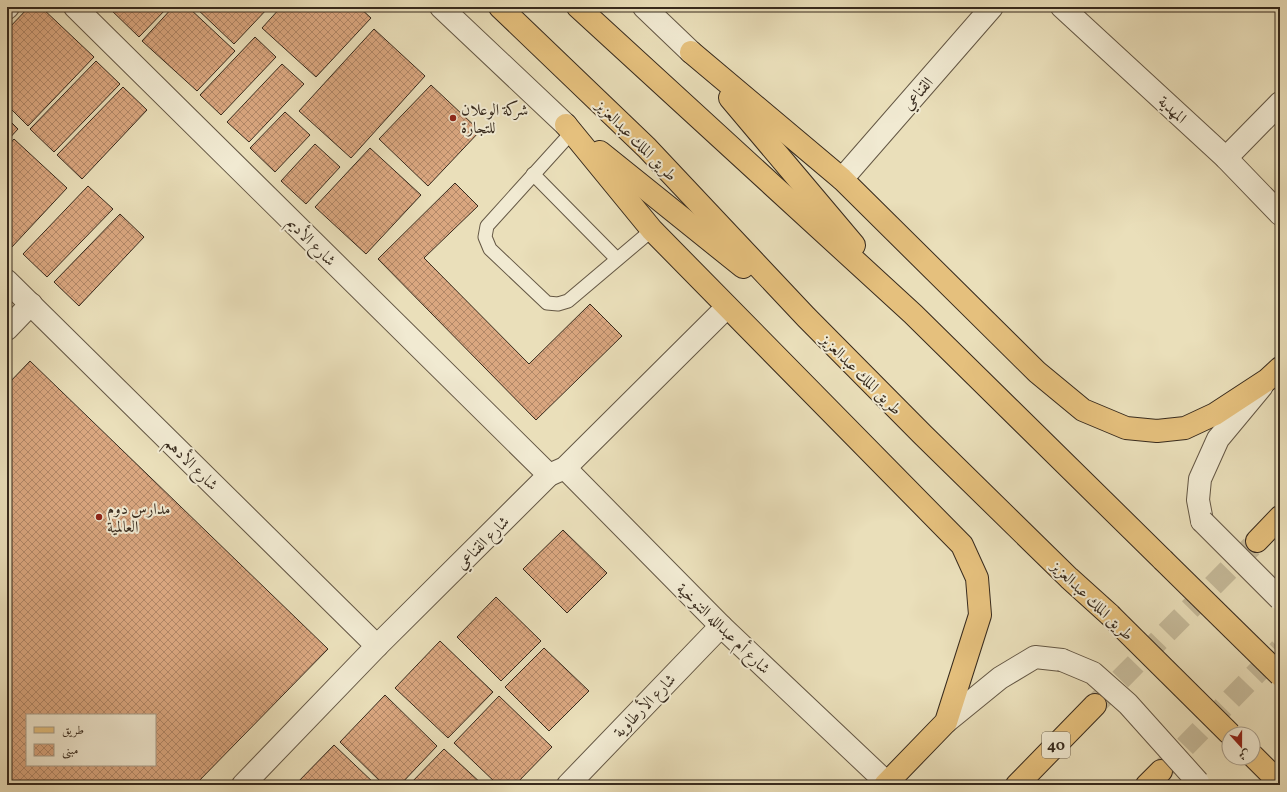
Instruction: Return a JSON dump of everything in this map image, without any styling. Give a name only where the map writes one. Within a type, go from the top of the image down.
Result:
[{"type":"main road","name":"طريق الملك عبدالعزيز","points":[[500,7],[647,148],[806,318],[1052,561],[1110,615],[1222,726]]},
{"type":"main road","points":[[578,7],[913,314],[1280,675]]},
{"type":"main road","points":[[691,52],[913,314]]},
{"type":"main road","points":[[691,52],[842,179],[1037,372],[1083,410],[1126,428],[1157,431],[1185,428],[1215,414],[1274,374]]},
{"type":"main road","points":[[569,128],[652,230],[962,545],[977,578],[980,615],[946,722],[886,784]]},
{"type":"main road","points":[[569,128],[806,318]]},
{"type":"main road","points":[[1257,541],[1280,517]]},
{"type":"main road","name":"40","points":[[1017,785],[1095,705]]},
{"type":"main road","points":[[1261,764],[1280,783]]},
{"type":"street","name":"شارع الأديم","points":[[75,7],[557,472]]},
{"type":"street","points":[[441,7],[569,128]]},
{"type":"street","points":[[644,7],[691,52]]},
{"type":"street","name":"القناعي","points":[[842,179],[992,7]]},
{"type":"street","name":"المهدية","points":[[1062,7],[1226,158],[1280,214]]},
{"type":"street","points":[[1226,158],[1280,103]]},
{"type":"street","name":"شارع الأدهم","points":[[7,281],[377,646]]},
{"type":"street","points":[[7,329],[31,304]]},
{"type":"street","name":"شارع القناعي","points":[[243,785],[377,646],[727,307]]},
{"type":"street","points":[[1274,374],[1218,439],[1200,479],[1198,500],[1202,520],[1280,599]]},
{"type":"street","name":"شارع أم عبدالله التنوخية","points":[[557,472],[886,784]]},
{"type":"street","name":"شارع الأرطاوية","points":[[568,785],[721,626]]},
{"type":"street","points":[[946,722],[1000,678],[1035,657],[1062,660],[1093,673],[1128,704],[1199,784]]},
{"type":"lane","points":[[569,128],[533,174],[487,226],[485,237],[490,249],[547,303],[558,304],[568,301],[652,230]]},
{"type":"lane","points":[[533,174],[617,259]]},
{"type":"building","points":[[29,7],[41,7],[94,57],[28,126],[7,105],[7,30]]},
{"type":"building","points":[[108,7],[168,7],[139,37]]},
{"type":"building","points":[[173,7],[188,7],[235,51],[197,91],[142,41]]},
{"type":"building","points":[[195,7],[269,7],[234,44]]},
{"type":"building","points":[[281,7],[359,7],[371,18],[316,77],[262,28]]},
{"type":"building","points":[[374,29],[425,76],[351,158],[299,111]]},
{"type":"building","points":[[255,37],[276,57],[221,115],[200,95]]},
{"type":"building","points":[[96,61],[120,84],[54,152],[30,129]]},
{"type":"building","points":[[282,64],[304,84],[249,142],[227,122]]},
{"type":"building","points":[[431,85],[480,131],[428,186],[379,139]]},
{"type":"building","points":[[123,87],[147,110],[82,179],[57,155]]},
{"type":"building","points":[[285,112],[310,135],[275,172],[250,148]]},
{"type":"building","points":[[7,118],[18,129],[7,141]]},
{"type":"building","points":[[14,139],[67,188],[11,248],[7,244],[7,147]]},
{"type":"building","points":[[315,144],[340,167],[306,204],[281,181]]},
{"type":"building","points":[[370,148],[421,195],[366,254],[315,207]]},
{"type":"building","points":[[455,183],[478,206],[424,258],[529,364],[590,304],[622,336],[536,420],[378,259]]},
{"type":"building","points":[[88,186],[113,209],[47,277],[23,254]]},
{"type":"building","points":[[120,214],[144,237],[79,306],[54,282]]},
{"type":"building","name":"مدارس دوم العالمية","points":[[30,361],[328,649],[195,785],[7,785],[7,385]]},
{"type":"building","points":[[563,530],[607,573],[567,613],[523,569]]},
{"type":"building","points":[[496,597],[541,641],[501,681],[457,637]]},
{"type":"building","points":[[440,641],[493,692],[448,738],[395,688]]},
{"type":"building","points":[[544,648],[589,691],[549,731],[505,687]]},
{"type":"building","points":[[385,695],[437,746],[400,785],[384,785],[340,742]]},
{"type":"building","points":[[499,696],[552,747],[515,785],[498,785],[454,743]]},
{"type":"building","points":[[334,745],[376,785],[295,785]]},
{"type":"building","points":[[444,749],[483,785],[409,785]]},
{"type":"tunnel","points":[[1097,703],[1257,541]]},
{"type":"tunnel","points":[[1162,770],[1280,649]]},
{"type":"place","name":"شركة الوعلان للتجارة","points":[[453,118]]},
{"type":"place","name":"مدارس دوم العالمية","points":[[99,517]]}]
